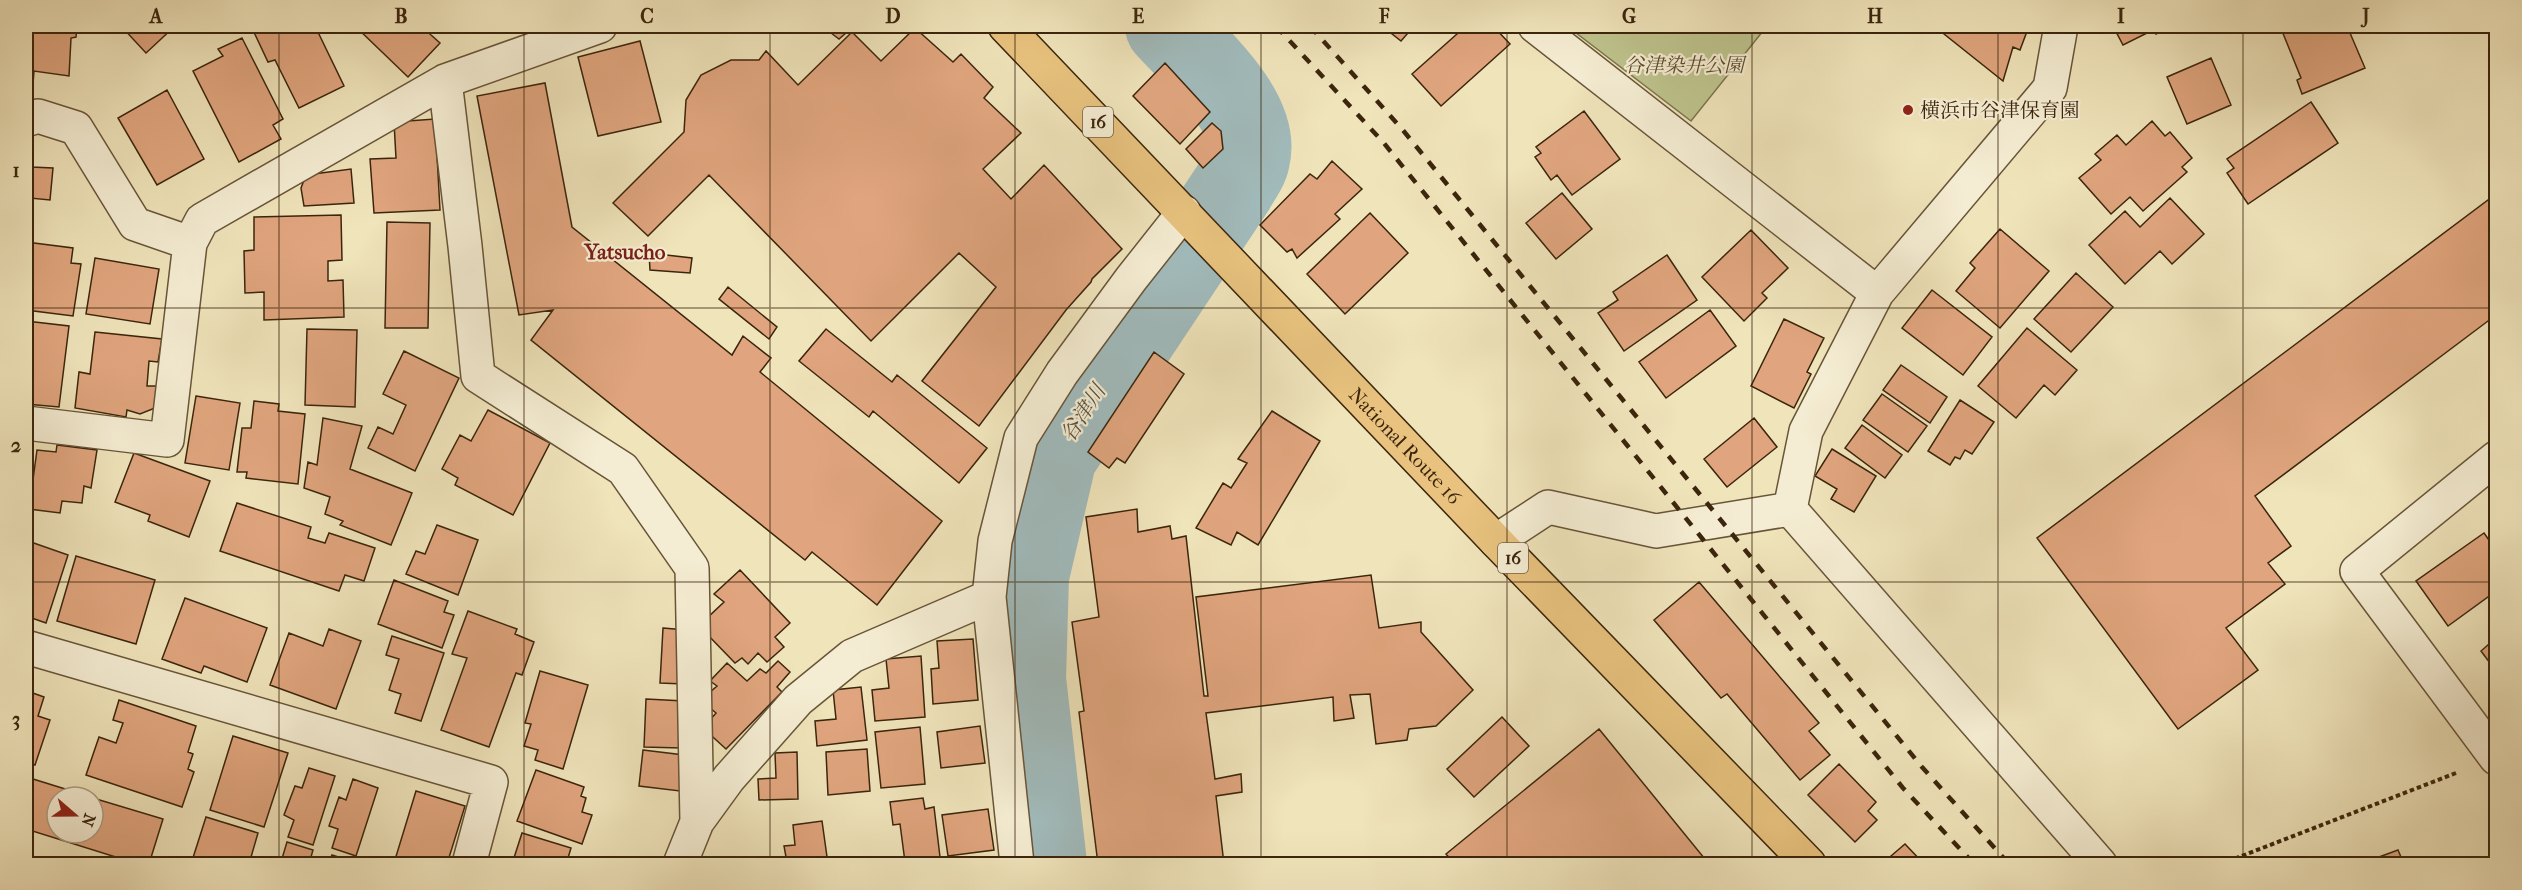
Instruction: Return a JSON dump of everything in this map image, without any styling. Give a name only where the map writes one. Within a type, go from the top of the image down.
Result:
[{"type":"highway","name":"National Route 16","points":[[1005,26],[1496,541],[1809,864]]},
{"type":"street","points":[[26,423],[167,440],[190,243],[202,220],[445,81],[600,26]]},
{"type":"street","points":[[1535,26],[1878,293]]},
{"type":"street","points":[[1791,509],[1806,431],[1878,293],[2050,88],[2061,26]]},
{"type":"street","points":[[445,81],[478,376],[623,469],[692,568],[697,822]]},
{"type":"street","points":[[26,120],[38,116],[75,128],[135,224],[190,243]]},
{"type":"street","points":[[1017,864],[989,597],[995,541],[1022,438],[1062,373],[1131,279],[1187,216]]},
{"type":"street","points":[[2496,458],[2357,571],[2496,757]]},
{"type":"street","points":[[1496,541],[1548,507],[1656,531],[1791,509]]},
{"type":"street","points":[[1791,509],[2100,864]]},
{"type":"street","points":[[680,864],[697,822],[729,778],[798,700],[852,656],[989,597]]},
{"type":"street","points":[[26,647],[491,782],[469,864]]},
{"type":"path","points":[[2221,864],[2496,757]]},
{"type":"green space","name":"谷津染井公園","points":[[1567,26],[1767,26],[1691,121]]},
{"type":"building","points":[[26,26],[77,26],[76,37],[71,38],[69,76],[34,71],[33,84],[26,84]]},
{"type":"building","points":[[121,26],[175,26],[146,53]]},
{"type":"building","points":[[251,26],[315,26],[344,86],[299,108],[275,60],[268,62]]},
{"type":"building","points":[[355,26],[434,26],[437,28],[430,34],[440,43],[408,77]]},
{"type":"building","points":[[837,26],[854,26],[839,39],[831,33]]},
{"type":"building","points":[[1382,26],[1414,26],[1401,41]]},
{"type":"building","points":[[1466,26],[1493,26],[1510,44],[1441,106],[1412,74]]},
{"type":"building","points":[[1934,26],[2029,26],[2020,50],[2013,47],[2003,81]]},
{"type":"building","points":[[2113,26],[2173,26],[2156,34],[2153,30],[2123,45]]},
{"type":"building","points":[[2280,26],[2347,26],[2365,68],[2302,94],[2297,80],[2301,78]]},
{"type":"building","points":[[915,28],[953,62],[961,54],[993,87],[984,98],[1021,133],[983,169],[1011,199],[1044,165],[1122,249],[1092,279],[1066,310],[979,426],[922,381],[996,287],[959,253],[871,341],[709,175],[648,236],[613,203],[684,132],[686,100],[701,75],[731,60],[759,60],[766,51],[798,85],[852,32],[881,61]]},
{"type":"building","points":[[242,38],[283,119],[273,125],[281,139],[239,162],[193,71],[223,56],[218,49]]},
{"type":"building","points":[[640,41],[661,122],[598,136],[578,57]]},
{"type":"building","points":[[2211,58],[2231,105],[2187,124],[2167,77]]},
{"type":"building","points":[[1165,63],[1210,112],[1180,144],[1133,96]]},
{"type":"building","points":[[545,83],[572,227],[732,355],[743,336],[771,358],[760,372],[942,521],[877,605],[812,552],[805,560],[531,340],[553,310],[519,315],[477,96]]},
{"type":"building","points":[[167,90],[204,159],[157,185],[118,118]]},
{"type":"building","points":[[2311,102],[2338,143],[2248,204],[2227,173],[2234,168],[2227,159]]},
{"type":"building","points":[[1584,111],[1620,159],[1572,195],[1557,175],[1551,180],[1535,157],[1541,153],[1536,147]]},
{"type":"building","points":[[435,119],[440,210],[374,213],[370,159],[396,158],[394,122]]},
{"type":"building","points":[[2152,121],[2165,136],[2170,132],[2192,158],[2182,167],[2187,172],[2143,211],[2130,197],[2111,214],[2079,178],[2101,160],[2095,154],[2117,135],[2126,145]]},
{"type":"building","points":[[1212,123],[1221,131],[1223,149],[1203,168],[1186,149]]},
{"type":"building","points":[[1332,161],[1362,189],[1335,214],[1340,219],[1297,258],[1292,249],[1287,252],[1260,225],[1310,174],[1317,179]]},
{"type":"building","points":[[26,162],[31,162],[31,167],[53,168],[50,200],[30,198],[29,216],[26,215]]},
{"type":"building","points":[[351,169],[354,203],[304,206],[301,188],[306,175]]},
{"type":"building","points":[[1562,193],[1592,229],[1556,259],[1526,223]]},
{"type":"building","points":[[2496,194],[2496,315],[2255,496],[2291,546],[2268,563],[2285,584],[2226,628],[2258,670],[2178,729],[2037,538]]},
{"type":"building","points":[[2170,198],[2204,234],[2172,264],[2160,251],[2125,284],[2089,245],[2125,211],[2140,227]]},
{"type":"building","points":[[1370,213],[1408,253],[1345,314],[1307,274]]},
{"type":"building","points":[[341,215],[342,260],[328,261],[328,281],[343,280],[344,317],[264,320],[264,292],[245,293],[244,251],[254,250],[254,217]]},
{"type":"building","points":[[387,222],[430,223],[428,328],[385,328]]},
{"type":"building","points":[[2000,229],[2049,271],[2000,328],[1956,291],[1975,268],[1970,263]]},
{"type":"building","points":[[1751,230],[1788,268],[1762,293],[1767,298],[1744,321],[1702,277]]},
{"type":"building","points":[[26,242],[73,248],[71,263],[81,264],[73,316],[26,310]]},
{"type":"building","points":[[649,253],[692,258],[690,273],[650,270]]},
{"type":"building","points":[[1667,255],[1697,300],[1624,351],[1598,313],[1618,300],[1613,292]]},
{"type":"building","points":[[95,258],[159,269],[150,324],[86,314]]},
{"type":"building","points":[[2076,273],[2113,307],[2071,352],[2034,319]]},
{"type":"building","points":[[728,287],[777,327],[769,339],[719,299]]},
{"type":"building","points":[[1932,290],[1992,337],[1963,375],[1902,328]]},
{"type":"building","points":[[1710,310],[1736,346],[1666,398],[1639,362]]},
{"type":"building","points":[[1784,319],[1824,338],[1807,372],[1811,374],[1794,408],[1751,386]]},
{"type":"building","points":[[26,321],[69,326],[59,407],[26,404]]},
{"type":"building","points":[[2027,328],[2077,370],[2055,395],[2044,385],[2016,418],[1978,386]]},
{"type":"building","points":[[307,329],[357,330],[355,407],[305,405]]},
{"type":"building","points":[[826,329],[892,382],[897,375],[987,448],[959,483],[873,411],[869,417],[799,361]]},
{"type":"building","points":[[95,332],[162,339],[158,362],[149,361],[147,386],[157,386],[155,408],[140,414],[127,410],[126,417],[75,408],[79,372],[90,374]]},
{"type":"building","points":[[404,351],[459,378],[415,471],[368,448],[378,427],[393,434],[406,405],[383,394]]},
{"type":"building","points":[[1154,352],[1184,374],[1125,463],[1117,458],[1109,468],[1088,452]]},
{"type":"building","points":[[1901,365],[1947,397],[1930,423],[1883,390]]},
{"type":"building","points":[[1882,394],[1927,426],[1908,452],[1863,420]]},
{"type":"building","points":[[196,396],[240,403],[229,470],[185,463]]},
{"type":"building","points":[[1960,400],[1994,422],[1972,454],[1965,450],[1960,459],[1955,457],[1950,465],[1928,451]]},
{"type":"building","points":[[254,401],[279,404],[278,411],[305,414],[298,484],[246,478],[247,472],[237,472],[242,428],[251,428]]},
{"type":"building","points":[[488,410],[550,443],[513,515],[455,485],[458,478],[442,469],[460,435],[471,441]]},
{"type":"building","points":[[1272,411],[1320,441],[1258,545],[1237,532],[1231,545],[1196,528],[1223,483],[1231,488],[1247,463],[1238,459]]},
{"type":"building","points":[[323,418],[362,426],[350,469],[412,493],[391,545],[340,525],[343,521],[325,514],[330,497],[304,488],[308,462],[317,465]]},
{"type":"building","points":[[1754,418],[1777,447],[1727,487],[1704,459]]},
{"type":"building","points":[[1862,425],[1902,455],[1885,478],[1845,448]]},
{"type":"building","points":[[57,445],[97,450],[91,488],[84,486],[82,503],[62,501],[60,513],[29,509],[37,450],[56,452]]},
{"type":"building","points":[[1832,449],[1876,476],[1854,512],[1831,499],[1837,489],[1815,476]]},
{"type":"building","points":[[134,453],[210,481],[189,537],[148,521],[150,515],[115,502]]},
{"type":"building","points":[[237,503],[311,527],[308,538],[325,543],[329,533],[375,548],[364,581],[345,575],[339,591],[220,551]]},
{"type":"building","points":[[1137,509],[1138,532],[1170,526],[1172,539],[1186,536],[1204,696],[1208,696],[1196,597],[1371,575],[1379,628],[1421,622],[1421,632],[1473,690],[1436,726],[1409,729],[1407,740],[1376,744],[1370,694],[1350,695],[1354,718],[1334,721],[1333,697],[1206,713],[1215,779],[1241,774],[1242,792],[1216,796],[1224,864],[1098,864],[1079,712],[1084,711],[1072,622],[1099,617],[1086,517]]},
{"type":"building","points":[[437,525],[478,540],[458,595],[406,574],[416,551],[425,554]]},
{"type":"building","points":[[2484,533],[2496,550],[2496,591],[2448,626],[2416,581]]},
{"type":"building","points":[[28,541],[68,555],[46,623],[26,616],[26,543]]},
{"type":"building","points":[[76,556],[155,580],[136,644],[57,621]]},
{"type":"building","points":[[740,570],[790,623],[775,637],[784,647],[767,662],[758,653],[748,664],[742,658],[735,663],[703,630],[705,620],[724,602],[714,594]]},
{"type":"building","points":[[394,580],[448,601],[444,612],[454,615],[442,648],[378,624]]},
{"type":"building","points":[[1699,582],[1819,723],[1809,731],[1830,755],[1800,780],[1727,694],[1721,698],[1654,620]]},
{"type":"building","points":[[185,598],[267,628],[247,682],[204,666],[201,673],[162,659]]},
{"type":"building","points":[[468,611],[517,629],[515,634],[534,642],[522,675],[516,673],[489,747],[441,730],[467,658],[452,654]]},
{"type":"building","points":[[663,628],[686,630],[684,684],[660,683]]},
{"type":"building","points":[[329,629],[361,641],[336,709],[270,685],[289,633],[323,646]]},
{"type":"building","points":[[392,636],[444,653],[421,721],[395,713],[401,694],[389,690],[399,659],[386,655]]},
{"type":"building","points":[[2496,638],[2496,671],[2481,651]]},
{"type":"building","points":[[973,639],[978,700],[933,704],[931,669],[939,668],[937,641]]},
{"type":"building","points":[[921,656],[925,717],[875,721],[872,690],[889,688],[886,659]]},
{"type":"building","points":[[778,661],[790,672],[777,687],[782,692],[726,749],[703,728],[716,713],[701,700],[717,686],[710,681],[727,663],[747,681],[760,669],[766,673]]},
{"type":"building","points":[[540,671],[588,685],[563,769],[535,760],[538,750],[524,746],[531,724],[525,723]]},
{"type":"building","points":[[26,681],[33,683],[30,692],[44,697],[38,716],[50,720],[35,765],[26,762]]},
{"type":"building","points":[[861,687],[867,740],[817,746],[815,721],[836,719],[833,690]]},
{"type":"building","points":[[646,699],[684,701],[681,748],[644,747]]},
{"type":"building","points":[[119,700],[196,726],[188,752],[193,754],[188,769],[194,772],[182,807],[86,775],[99,737],[116,743],[123,723],[113,720]]},
{"type":"building","points":[[1502,717],[1529,746],[1474,797],[1447,769]]},
{"type":"building","points":[[980,726],[985,763],[941,768],[937,732]]},
{"type":"building","points":[[920,727],[925,784],[881,788],[875,732]]},
{"type":"building","points":[[1599,729],[1709,864],[1455,864],[1446,854]]},
{"type":"building","points":[[233,736],[288,753],[264,827],[210,810]]},
{"type":"building","points":[[867,749],[870,791],[828,795],[826,752]]},
{"type":"building","points":[[643,750],[684,755],[680,791],[639,786]]},
{"type":"building","points":[[797,752],[798,799],[759,800],[758,779],[776,778],[775,753]]},
{"type":"building","points":[[1839,764],[1876,802],[1868,811],[1877,820],[1855,842],[1808,795]]},
{"type":"building","points":[[309,768],[335,776],[313,845],[288,837],[294,820],[284,815],[295,786],[302,788]]},
{"type":"building","points":[[536,770],[584,787],[581,796],[586,798],[582,812],[592,815],[582,844],[517,821]]},
{"type":"building","points":[[33,779],[52,785],[45,785],[45,835],[26,829],[26,804]]},
{"type":"building","points":[[353,779],[378,788],[356,856],[332,848],[338,829],[329,826],[339,797],[346,800]]},
{"type":"building","points":[[416,791],[465,806],[447,864],[394,863]]},
{"type":"building","points":[[923,798],[925,809],[934,807],[940,857],[905,862],[900,824],[893,825],[890,802]]},
{"type":"building","points":[[105,802],[163,819],[149,864],[138,864],[77,845],[105,845]]},
{"type":"building","points":[[988,809],[994,850],[948,856],[942,815]]},
{"type":"building","points":[[206,817],[258,833],[249,864],[191,864]]},
{"type":"building","points":[[822,821],[828,864],[767,864],[767,860],[786,857],[784,846],[795,845],[793,825]]},
{"type":"building","points":[[522,833],[571,848],[568,858],[576,860],[575,864],[512,864]]},
{"type":"building","points":[[287,842],[313,850],[309,864],[273,864],[274,861],[281,862]]},
{"type":"building","points":[[1905,844],[1924,864],[1886,864],[1884,862]]},
{"type":"building","points":[[2398,850],[2404,864],[2360,864]]},
{"type":"building","points":[[332,855],[358,863],[328,864]]},
{"type":"waterway","name":"谷津川","points":[[1045,864],[1024,679],[1027,576],[1055,456],[1233,188],[1248,159],[1249,141],[1244,123],[1235,105],[1209,70],[1167,26]]},
{"type":"railway","points":[[1276,26],[1383,142],[1903,788],[1974,864]]},
{"type":"railway","points":[[1310,26],[1402,129],[1922,767],[2009,864]]},
{"type":"place","name":"横浜市谷津保育園","points":[[1908,110]]},
{"type":"district","name":"Yatsucho","points":[[625,252]]}]
